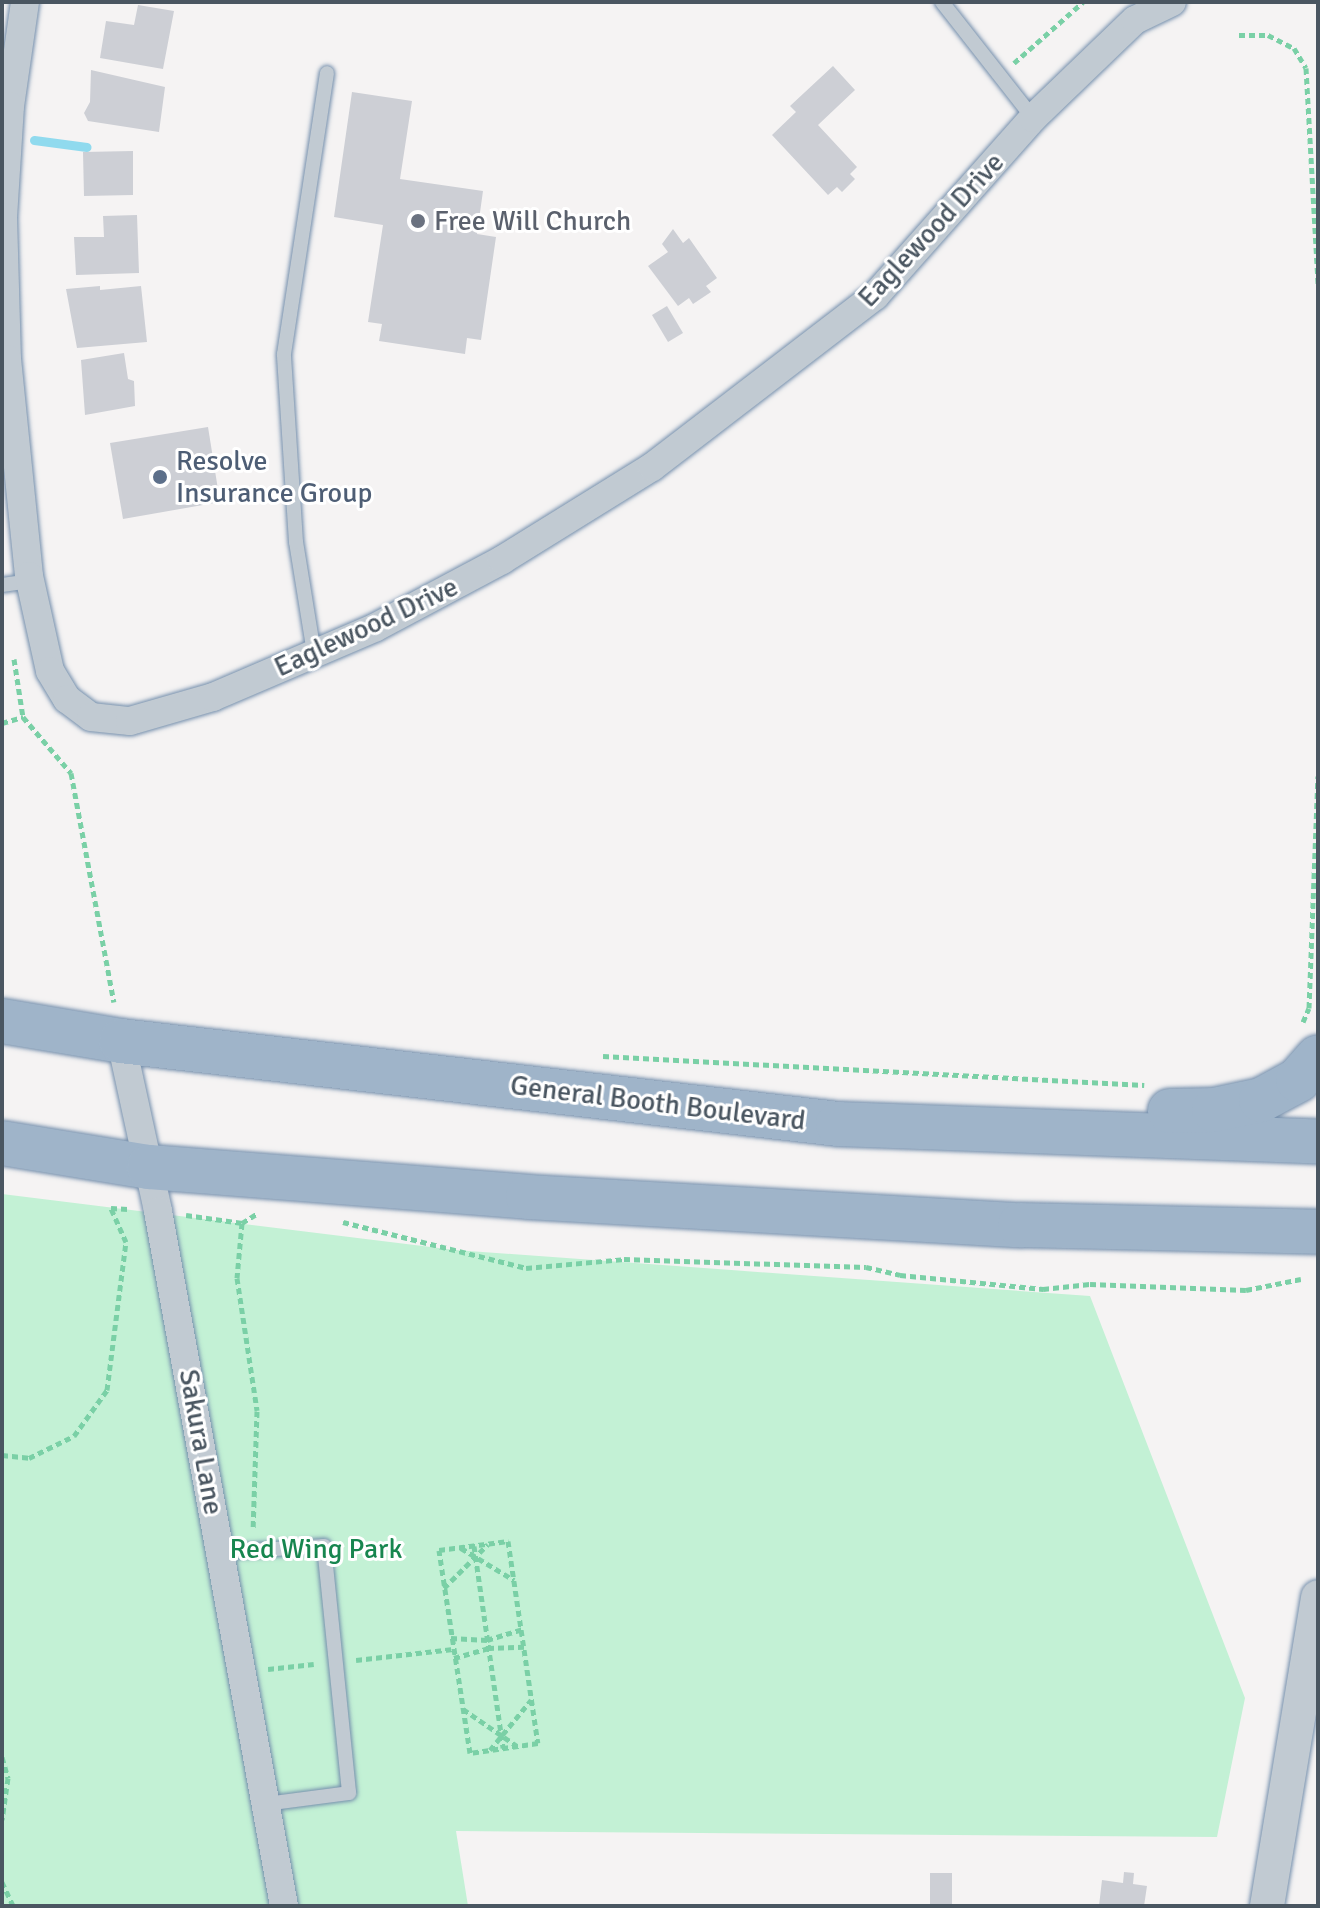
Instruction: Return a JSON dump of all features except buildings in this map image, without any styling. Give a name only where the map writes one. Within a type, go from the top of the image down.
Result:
[{"type":"highway","name":"General Booth Boulevard","points":[[2,1021],[111,1023],[860,1125],[1318,1142]]},
{"type":"highway","points":[[860,1125],[1011,1106],[1214,1110],[1283,1091],[1308,1045]]},
{"type":"highway","points":[[2,1143],[149,1167],[528,1197],[1005,1225],[1318,1232]]},
{"type":"street","name":"Eaglewood Drive","points":[[25,2],[10,106],[3,217],[4,359],[30,581],[50,671],[67,699],[91,717],[130,721],[213,697],[314,653],[502,560],[652,467],[751,395],[875,296],[1033,118],[1135,20],[1172,2]]},
{"type":"street","name":"Sakura Lane","points":[[111,1023],[158,1211],[284,1906]]},
{"type":"street","points":[[1267,1906],[1318,1597]]},
{"type":"lane","points":[[942,2],[1033,118]]},
{"type":"lane","points":[[314,653],[296,542],[284,354],[327,73]]},
{"type":"lane","points":[[2,585],[30,581]]},
{"type":"lane","points":[[221,1552],[324,1546],[349,1793],[266,1804]]},
{"type":"path","points":[[998,76],[1083,2]]},
{"type":"path","points":[[1239,35],[1268,35],[1294,48],[1306,68],[1318,285]]},
{"type":"path","points":[[2,723],[23,717],[42,745],[71,773],[115,1007],[111,1023]]},
{"type":"path","points":[[1308,1045],[1318,776]]},
{"type":"path","points":[[589,1056],[1156,1085]]},
{"type":"path","points":[[2,1455],[29,1458],[74,1436],[107,1390],[126,1242],[111,1208],[158,1211]]},
{"type":"path","points":[[242,1223],[259,1212],[275,1213]]},
{"type":"path","points":[[328,1219],[526,1268],[624,1259],[866,1267],[900,1275],[1043,1289],[1090,1284],[1246,1290],[1301,1279]]},
{"type":"path","points":[[508,1541],[538,1743],[470,1753],[439,1550],[474,1546],[508,1541]]},
{"type":"path","points":[[444,1588],[489,1543]]},
{"type":"path","points":[[474,1546],[503,1748]]},
{"type":"path","points":[[460,1547],[514,1580]]},
{"type":"path","points":[[451,1638],[487,1640],[522,1629]]},
{"type":"path","points":[[454,1658],[488,1648],[525,1647]]},
{"type":"path","points":[[490,1750],[532,1699]]},
{"type":"path","points":[[463,1708],[517,1746]]},
{"type":"path","points":[[2,1757],[8,1778],[2,1820]]},
{"type":"path","points":[[2,1882],[13,1906]]},
{"type":"green space","name":"Red Wing Park","points":[[2,1194],[455,1250],[1090,1296],[1245,1698],[1217,1837],[456,1831],[468,1906],[2,1906]]},
{"type":"waterway","points":[[34,140],[87,147]]},
{"type":"place","name":"Free Will Church","points":[[418,221]]},
{"type":"place","name":"Resolve Insurance Group","points":[[160,477]]}]
